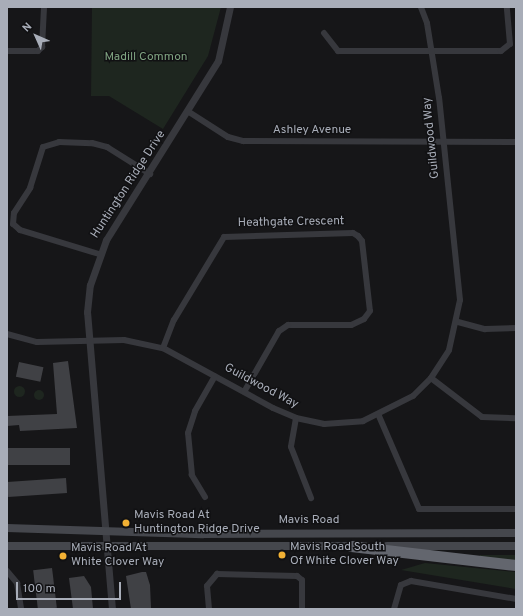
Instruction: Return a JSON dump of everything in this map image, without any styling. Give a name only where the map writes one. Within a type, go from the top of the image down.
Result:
[{"type":"highway","points":[[351,546],[516,565]]},
{"type":"main road","name":"Mavis Road","points":[[7,528],[203,534],[516,533]]},
{"type":"main road","name":"Mavis Road","points":[[7,546],[516,546]]},
{"type":"street","points":[[7,51],[38,51],[42,47],[44,7]]},
{"type":"street","name":"Huntington Ridge Drive","points":[[112,609],[104,546],[89,341],[90,285],[99,254],[150,174],[218,61],[230,7]]},
{"type":"street","name":"Guildwood Way","points":[[7,334],[37,342],[124,340],[163,348],[244,392],[296,418],[347,424],[379,416],[413,396],[431,378],[449,350],[458,322],[459,278],[432,51],[421,7]]},
{"type":"street","points":[[324,33],[338,52],[505,49],[510,44],[507,7]]},
{"type":"street","name":"Ashley Avenue","points":[[188,112],[228,137],[243,141],[516,142]]},
{"type":"street","points":[[99,254],[20,230],[14,224],[14,213],[30,188],[43,147],[59,142],[92,143],[107,147],[150,174]]},
{"type":"street","name":"Heathgate Crescent","points":[[163,348],[174,320],[224,237],[353,233],[358,236],[362,240],[370,311],[364,319],[351,326],[288,325],[279,331],[244,392]]},
{"type":"street","points":[[458,322],[484,329],[516,328]]},
{"type":"street","points":[[205,497],[192,475],[188,433],[195,411],[215,376]]},
{"type":"street","points":[[431,378],[482,417],[516,418]]},
{"type":"street","points":[[379,416],[419,509],[516,509]]},
{"type":"street","points":[[296,418],[291,447],[311,498]]},
{"type":"street","points":[[7,571],[17,583],[21,609]]},
{"type":"street","points":[[209,609],[207,586],[211,576],[224,574],[297,576],[302,580],[302,609]]},
{"type":"street","points":[[394,609],[401,585],[411,581],[516,599]]},
{"type":"green space","name":"Madill Common","points":[[92,7],[221,7],[208,56],[163,129],[109,96],[91,96]]},
{"type":"green space","points":[[19,385],[23,387],[25,391],[23,395],[19,397],[15,395],[13,391],[15,387]]},
{"type":"green space","points":[[37,390],[41,390],[43,391],[43,399],[37,400],[34,397],[34,393]]},
{"type":"green space","points":[[480,555],[516,555],[516,562],[480,558]]},
{"type":"green space","points":[[425,563],[516,572],[516,589],[401,570]]},
{"type":"building","points":[[68,361],[77,428],[20,431],[19,425],[7,426],[7,416],[57,414],[53,363]]},
{"type":"building","points":[[19,362],[43,367],[40,382],[16,377]]},
{"type":"building","points":[[7,448],[70,448],[70,465],[7,465]]},
{"type":"building","points":[[66,478],[67,493],[8,497],[7,482]]},
{"type":"building","points":[[52,568],[57,608],[38,609],[33,570]]},
{"type":"building","points":[[146,572],[150,585],[151,608],[131,609],[126,576]]},
{"type":"building","points":[[84,576],[91,587],[93,609],[73,609],[69,578]]},
{"type":"place","name":"Mavis Road At Huntington Ridge Drive","points":[[126,523]]},
{"type":"place","name":"Mavis Road South Of White Clover Way","points":[[282,555]]},
{"type":"place","name":"Mavis Road At White Clover Way","points":[[63,556]]}]
